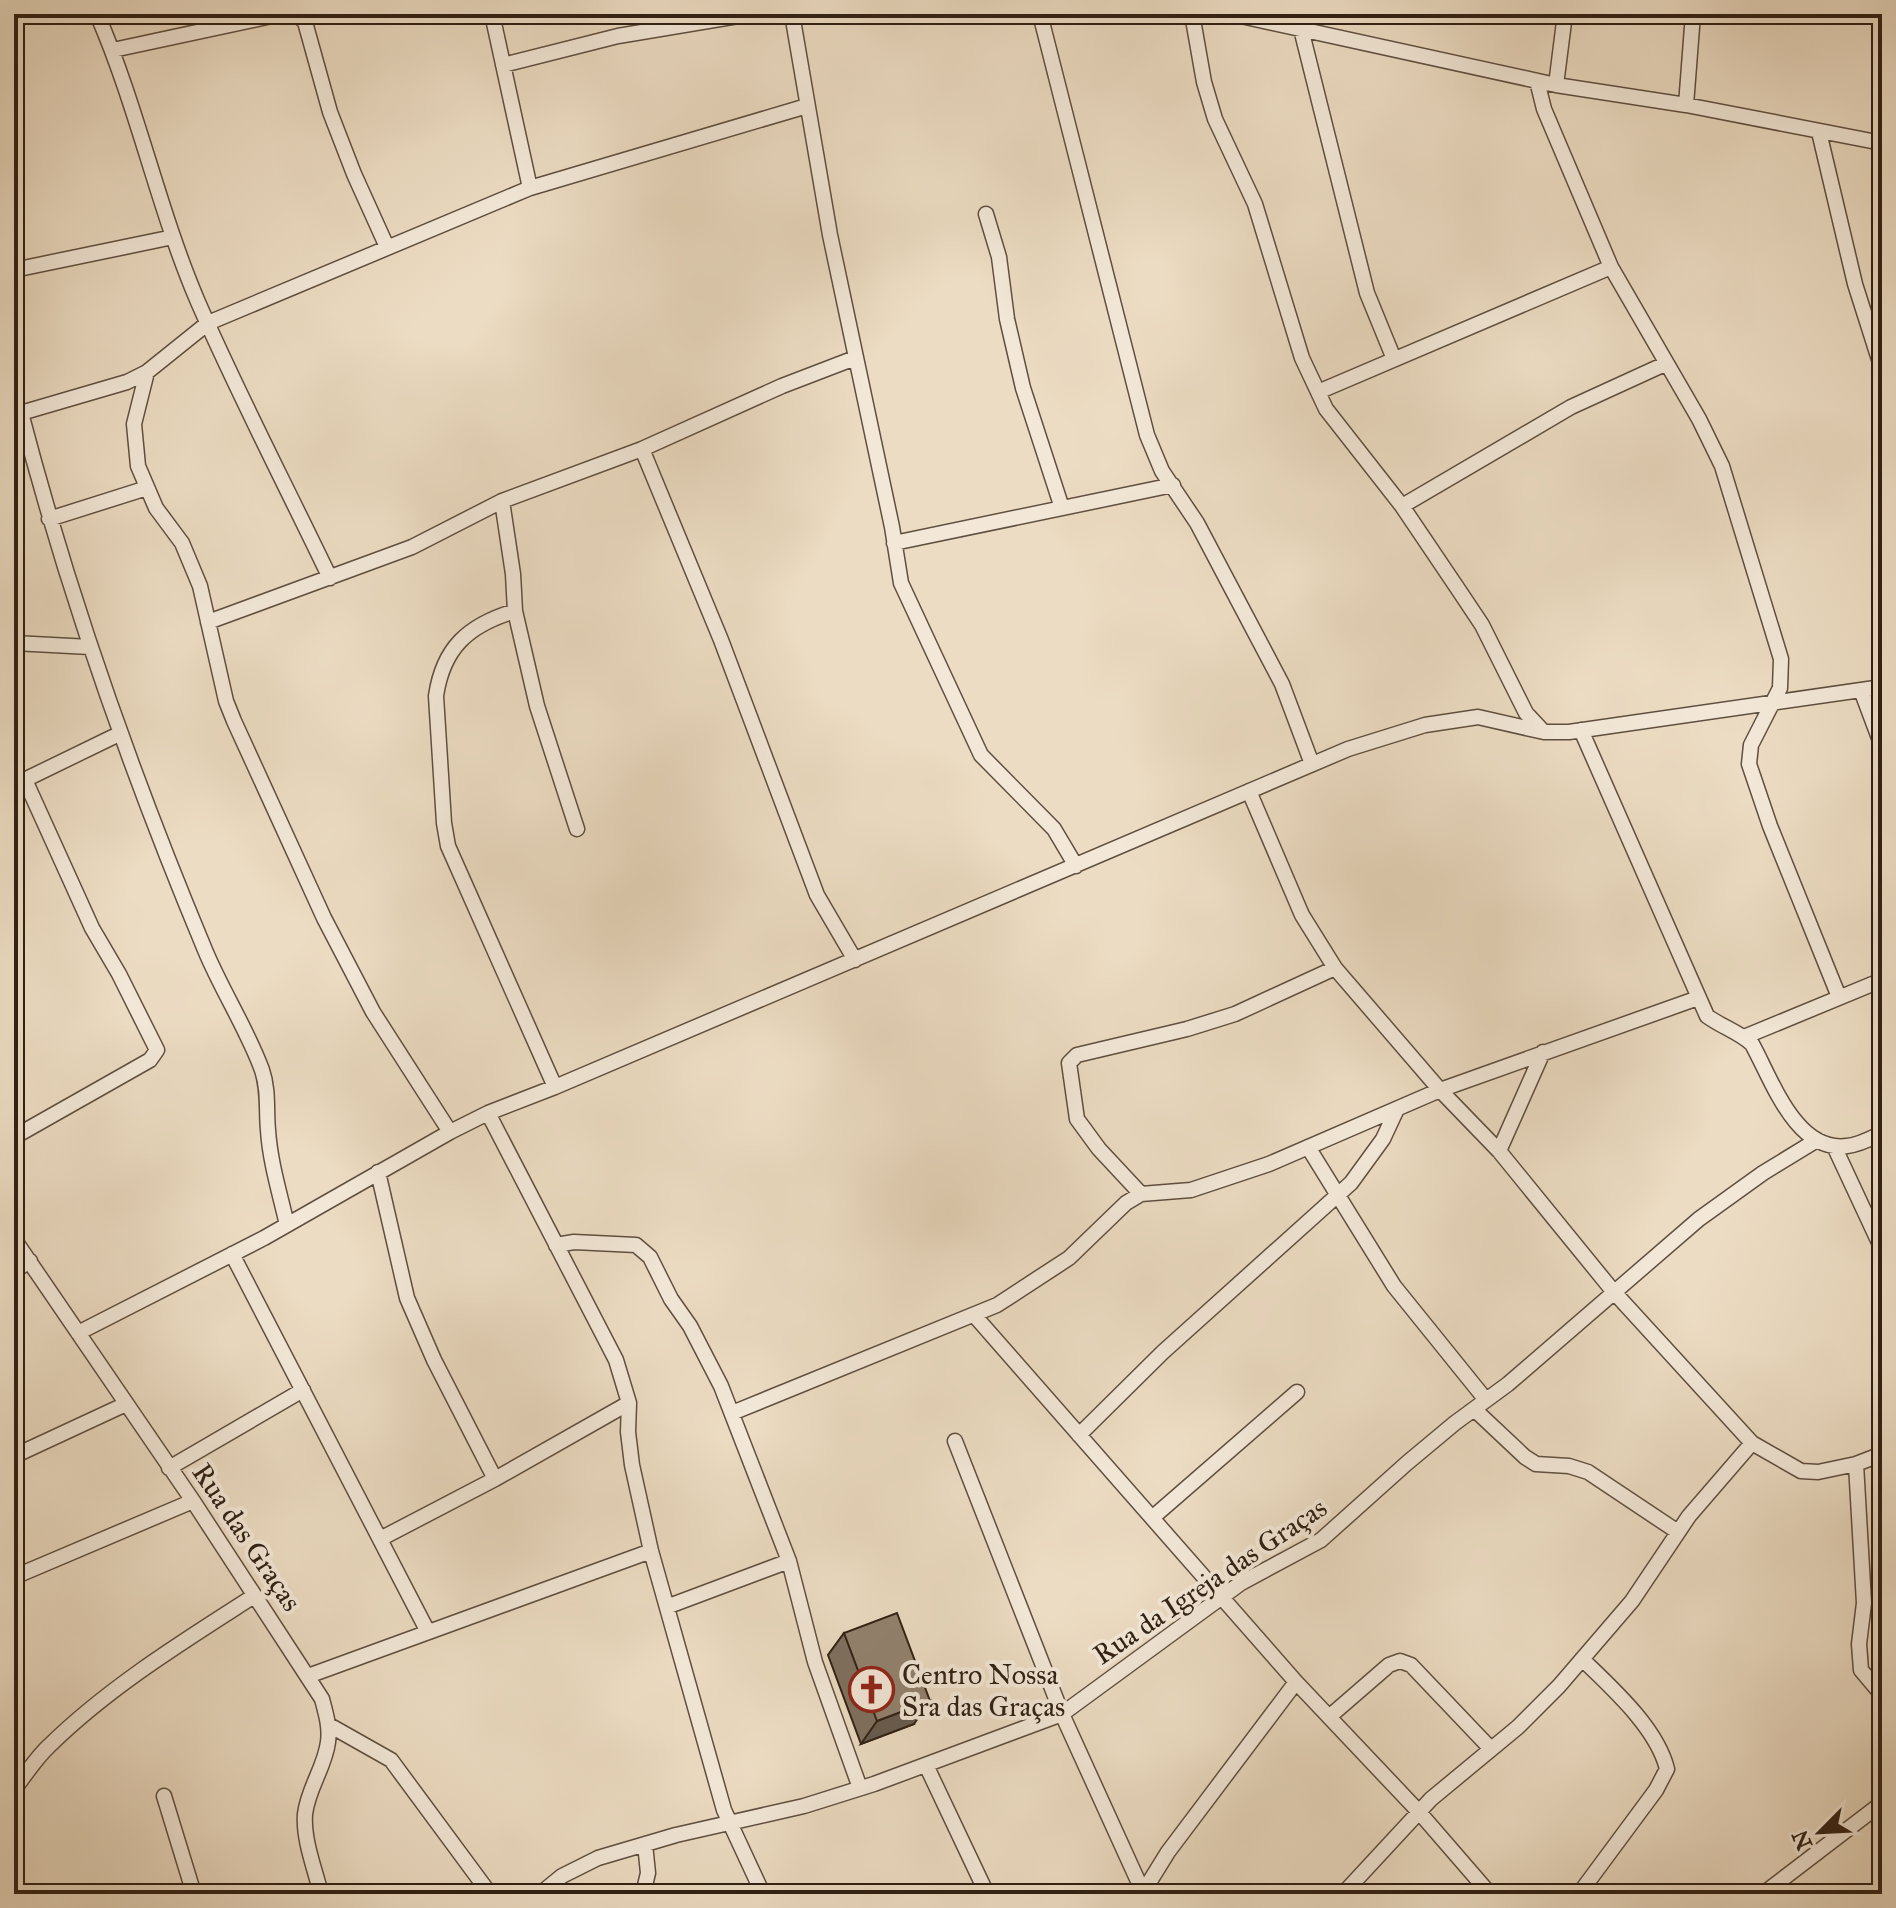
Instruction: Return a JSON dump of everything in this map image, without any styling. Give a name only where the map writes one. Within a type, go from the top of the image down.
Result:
[{"type":"street","points":[[97,14],[139,123],[173,237],[208,323],[330,578]]},
{"type":"street","points":[[113,50],[276,15],[296,14],[305,22],[330,112],[387,247]]},
{"type":"street","points":[[492,14],[530,188]]},
{"type":"street","points":[[503,65],[618,36],[750,14]]},
{"type":"street","points":[[792,14],[855,358],[901,583],[981,755],[1044,818],[1076,866]]},
{"type":"street","points":[[1040,14],[1147,435],[1162,471],[1197,523],[1282,684],[1312,764]]},
{"type":"street","points":[[1192,14],[1204,82],[1215,119],[1255,204],[1302,358],[1326,409],[1402,506],[1482,625],[1526,713],[1544,732]]},
{"type":"street","points":[[1232,14],[1556,85],[1686,105],[1882,143]]},
{"type":"street","points":[[1556,85],[1566,26],[1565,14]]},
{"type":"street","points":[[1686,105],[1693,14]]},
{"type":"street","points":[[1301,29],[1367,293],[1394,359]]},
{"type":"street","points":[[1537,81],[1544,109],[1611,267],[1699,419],[1722,466],[1781,659],[1782,679],[1774,702],[1751,745],[1749,764],[1770,826],[1839,997]]},
{"type":"street","points":[[287,1225],[269,1139],[269,1104],[263,1073],[206,954],[119,734],[18,414],[127,382],[147,372],[208,323],[530,188],[807,106]]},
{"type":"street","points":[[1819,132],[1855,284],[1882,369]]},
{"type":"street","points":[[986,214],[999,257],[1007,319],[1023,388],[1062,508]]},
{"type":"street","points":[[14,270],[173,237]]},
{"type":"street","points":[[1318,392],[1611,267]]},
{"type":"street","points":[[208,622],[412,547],[502,501],[642,449],[782,386],[855,358]]},
{"type":"street","points":[[1402,506],[1571,407],[1665,364]]},
{"type":"street","points":[[147,372],[134,424],[138,466],[156,508],[182,543],[194,569],[230,711],[324,918],[373,1012],[450,1132]]},
{"type":"street","points":[[642,449],[721,640],[817,895],[855,960]]},
{"type":"street","points":[[894,543],[1173,485]]},
{"type":"street","points":[[49,519],[147,488]]},
{"type":"street","points":[[502,501],[515,611],[537,706],[577,829]]},
{"type":"street","points":[[515,611],[471,630],[455,645],[439,676],[436,696],[444,823],[448,846],[555,1087]]},
{"type":"street","points":[[14,643],[90,647]]},
{"type":"street","points":[[78,1333],[287,1225],[488,1113],[1348,749],[1425,725],[1478,717],[1544,732],[1581,730],[1882,687]]},
{"type":"street","points":[[1861,690],[1882,746]]},
{"type":"street","points":[[1581,730],[1653,887],[1707,1016],[1752,1044],[1795,1121],[1817,1140],[1834,1146],[1850,1146],[1882,1133]]},
{"type":"street","points":[[14,1137],[150,1060],[157,1050],[20,783],[119,734]]},
{"type":"street","points":[[1249,791],[1302,915],[1335,968],[1440,1090],[1499,1151],[1613,1291],[1752,1443],[1801,1471],[1818,1472],[1856,1464],[1882,1454]]},
{"type":"street","points":[[1141,1194],[1099,1149],[1077,1119],[1069,1063],[1077,1055],[1187,1029],[1235,1014],[1335,968]]},
{"type":"street","points":[[1744,1037],[1882,980]]},
{"type":"street","points":[[732,1413],[997,1305],[1069,1258],[1126,1203],[1141,1194],[1191,1190],[1269,1164],[1440,1090],[1698,998]]},
{"type":"street","points":[[1499,1151],[1543,1052]]},
{"type":"street","points":[[1079,1435],[1163,1352],[1337,1196],[1366,1165],[1397,1109]]},
{"type":"street","points":[[488,1113],[616,1360],[629,1403],[628,1432],[632,1465],[651,1551],[730,1823],[763,1894]]},
{"type":"street","name":"Rua da Igreja das Graças","points":[[540,1894],[579,1866],[645,1844],[804,1806],[1062,1714],[1241,1583],[1321,1540],[1407,1463],[1508,1384],[1613,1291],[1728,1197],[1817,1140]]},
{"type":"street","points":[[1834,1146],[1882,1249]]},
{"type":"street","points":[[1308,1147],[1394,1286],[1480,1405],[1525,1457],[1536,1464],[1569,1466],[1588,1472],[1678,1532]]},
{"type":"street","points":[[378,1172],[407,1298],[434,1360],[495,1479]]},
{"type":"street","name":"Rua das Graças","points":[[14,1239],[308,1676],[322,1699],[329,1725]]},
{"type":"street","points":[[556,1245],[574,1242],[636,1245],[650,1257],[671,1299],[690,1326],[721,1386],[789,1561],[815,1662],[860,1788]]},
{"type":"street","points":[[232,1254],[428,1632]]},
{"type":"street","points":[[14,1271],[30,1261]]},
{"type":"street","points":[[974,1315],[1296,1682],[1419,1812],[1490,1894]]},
{"type":"street","points":[[169,1468],[303,1390]]},
{"type":"street","points":[[1152,1518],[1297,1392]]},
{"type":"street","points":[[380,1539],[495,1479],[629,1403]]},
{"type":"street","points":[[14,1456],[126,1404]]},
{"type":"street","points":[[955,1441],[1062,1714],[1142,1893]]},
{"type":"street","points":[[1343,1894],[1419,1812],[1538,1706],[1582,1659],[1632,1601],[1678,1532],[1752,1443]]},
{"type":"street","points":[[1856,1464],[1864,1603],[1859,1644],[1861,1670],[1882,1695]]},
{"type":"street","points":[[14,1577],[193,1501]]},
{"type":"street","points":[[308,1676],[651,1551]]},
{"type":"street","points":[[669,1606],[789,1561]]},
{"type":"street","points":[[14,1790],[47,1747],[96,1706],[177,1646],[254,1596]]},
{"type":"street","points":[[1579,1894],[1656,1790],[1667,1769],[1664,1757],[1648,1731],[1582,1659]]},
{"type":"street","points":[[1329,1717],[1389,1665],[1400,1661],[1411,1665],[1491,1749]]},
{"type":"street","points":[[1142,1893],[1168,1852],[1296,1682]]},
{"type":"street","points":[[321,1894],[305,1815],[310,1789],[328,1745],[329,1725],[391,1760],[490,1894]]},
{"type":"street","points":[[926,1765],[986,1894]]},
{"type":"street","points":[[164,1796],[194,1894]]},
{"type":"street","points":[[1763,1894],[1882,1803]]},
{"type":"street","points":[[643,1894],[648,1873],[645,1844]]},
{"type":"building","points":[[897,1613],[930,1701],[877,1721],[844,1633]]},
{"type":"place","name":"Centro Nossa Sra das Graças","points":[[871,1690]]}]
